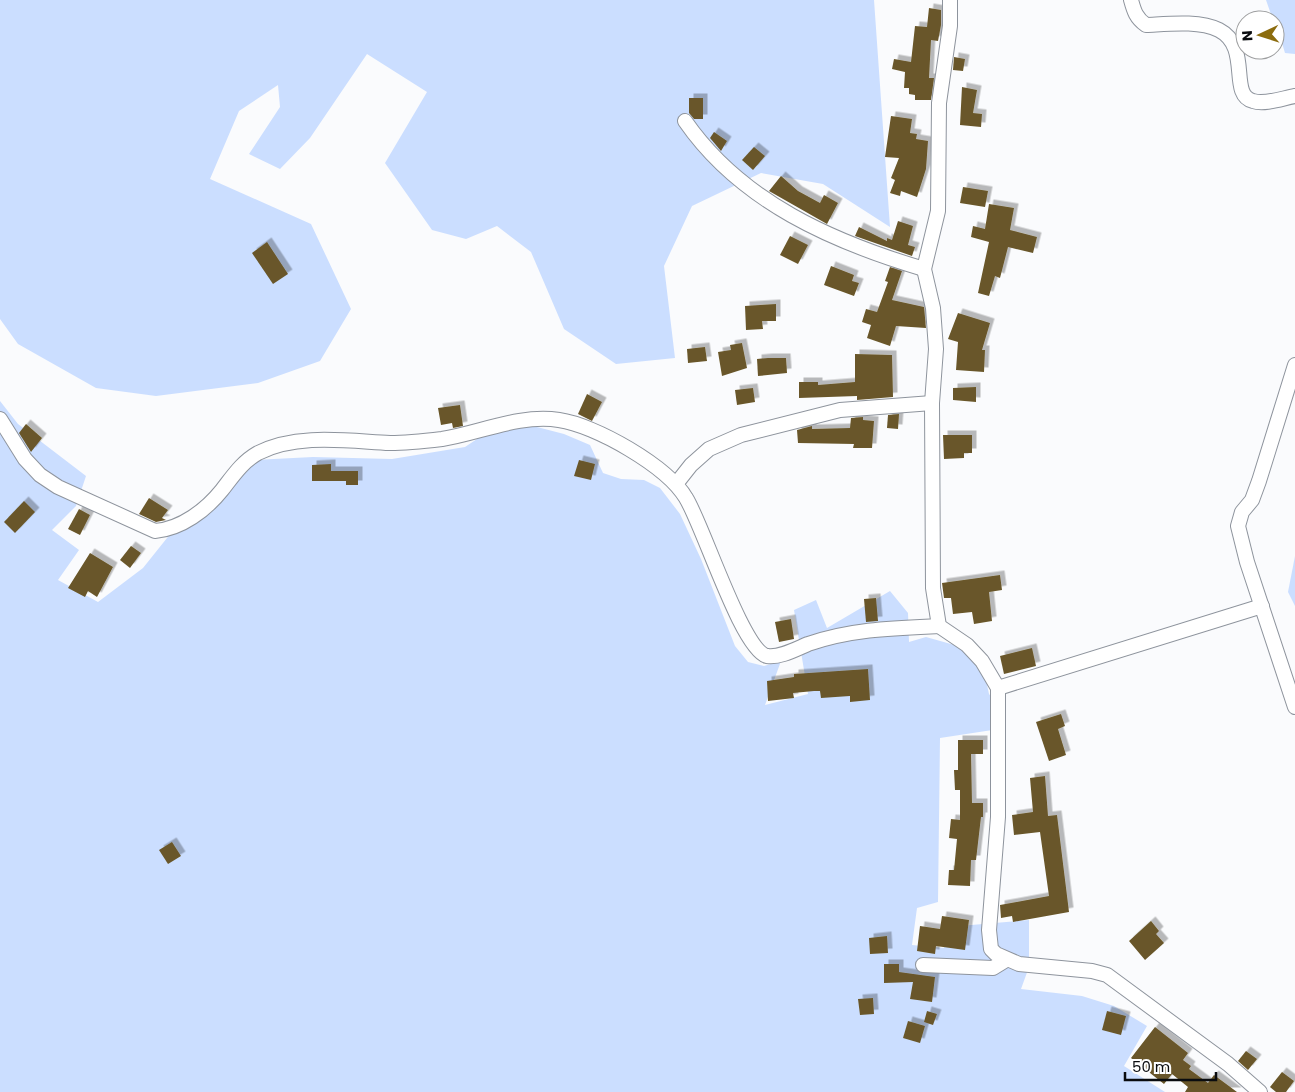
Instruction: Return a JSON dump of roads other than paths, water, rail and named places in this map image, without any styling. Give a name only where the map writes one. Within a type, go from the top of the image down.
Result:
[{"type":"street","points":[[939,626],[933,588],[932,403],[935,333],[930,290],[924,269],[938,211],[939,104],[950,26],[950,0]]},
{"type":"street","points":[[1131,0],[1134,12],[1139,20],[1146,25],[1197,26],[1218,30],[1232,41],[1238,51],[1240,86],[1244,95],[1251,101],[1260,102],[1295,96]]},
{"type":"street","points":[[685,121],[702,145],[720,162],[784,212],[879,255],[924,269]]},
{"type":"street","points":[[1295,365],[1252,500],[1242,512],[1238,526],[1295,707]]},
{"type":"street","points":[[676,484],[691,465],[709,449],[741,435],[840,410],[932,403]]},
{"type":"street","points":[[0,419],[25,459],[40,475],[58,487],[155,531],[173,527],[198,513],[210,504],[247,460],[276,447],[320,441],[393,443],[441,439],[538,419],[574,423],[618,442],[676,484],[696,517],[744,631],[760,653],[768,656],[778,656],[811,643],[861,631],[939,626],[967,645],[982,661],[998,688],[998,817],[989,930],[991,948],[1006,960],[1019,964],[1092,970],[1106,975],[1228,1064],[1260,1092]]},
{"type":"street","points":[[998,688],[1262,606]]},
{"type":"street","points":[[923,965],[993,968],[1006,960]]}]
